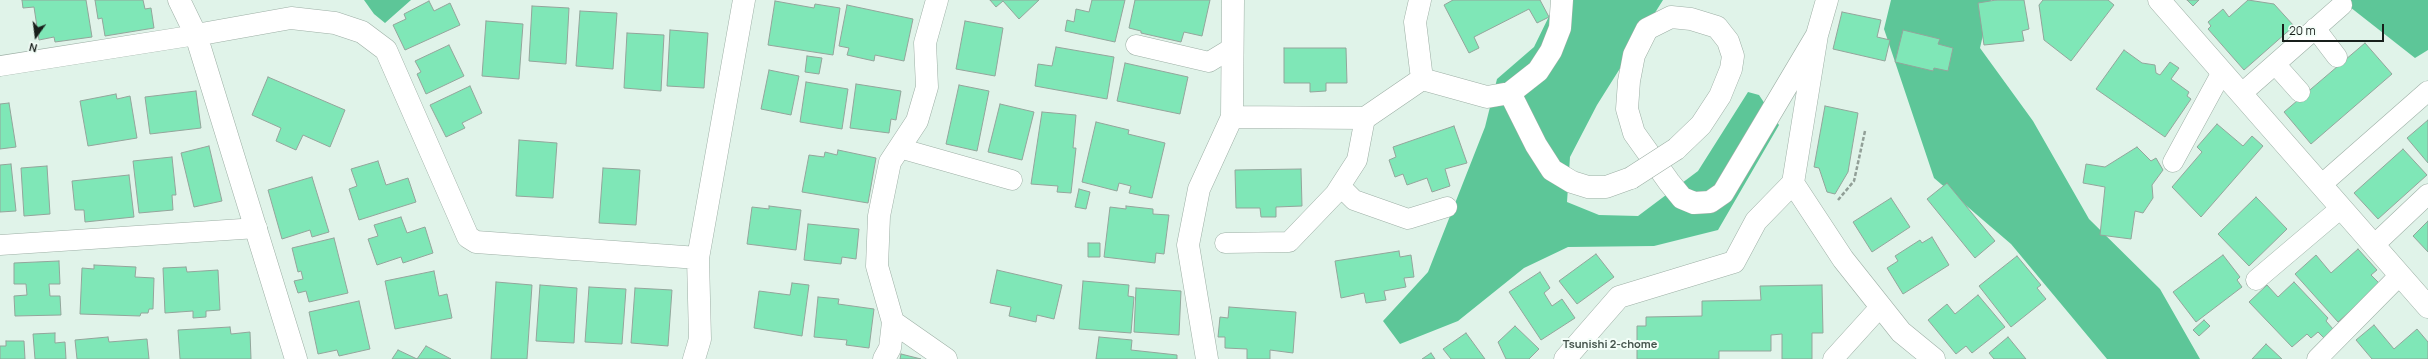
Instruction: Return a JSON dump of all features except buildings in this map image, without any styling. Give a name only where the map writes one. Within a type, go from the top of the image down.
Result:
[{"type":"street","points":[[179,0],[196,35],[257,228],[296,359]]},
{"type":"street","points":[[694,359],[700,339],[698,258],[744,0]]},
{"type":"street","points":[[884,359],[890,348],[893,322],[877,266],[879,216],[890,162],[917,121],[928,87],[925,43],[937,0]]},
{"type":"street","points":[[1208,359],[1188,245],[1199,189],[1232,118],[1233,0]]},
{"type":"street","points":[[1420,0],[1415,22],[1422,79]]},
{"type":"street","points":[[1422,79],[1487,97],[1510,94],[1538,71],[1551,51],[1560,28],[1562,0]]},
{"type":"street","points":[[1565,359],[1619,298],[1734,262],[1756,221],[1793,183],[1817,35],[1827,0]]},
{"type":"street","points":[[2159,0],[2428,307]]},
{"type":"street","points":[[1510,94],[1536,145],[1552,170],[1572,182],[1588,187],[1606,187],[1632,178],[1676,149],[1701,125],[1720,96],[1731,69],[1733,56],[1728,41],[1717,27],[1691,19],[1671,17],[1647,29],[1634,55],[1629,81],[1627,109],[1634,133],[1669,182],[1682,198],[1694,203],[1710,202],[1723,193],[1817,35]]},
{"type":"street","points":[[196,35],[291,18],[335,23],[362,32],[386,50],[468,237],[476,242],[698,258]]},
{"type":"street","points":[[1232,118],[1366,118],[1422,79]]},
{"type":"street","points":[[1793,183],[1843,259],[1901,332],[1934,359]]},
{"type":"street","points":[[893,322],[946,359]]},
{"type":"lane","points":[[2241,94],[2342,5]]},
{"type":"lane","points":[[2315,28],[2337,57]]},
{"type":"lane","points":[[0,66],[196,35]]},
{"type":"lane","points":[[1136,45],[1209,62],[1232,48]]},
{"type":"lane","points":[[2275,64],[2300,92]]},
{"type":"lane","points":[[2173,162],[2222,72]]},
{"type":"lane","points":[[2321,185],[2428,91]]},
{"type":"lane","points":[[1224,243],[1289,242],[1340,186],[1357,160],[1366,118]]},
{"type":"lane","points":[[899,148],[1012,180]]},
{"type":"lane","points":[[1340,186],[1354,200],[1408,219],[1447,207]]},
{"type":"lane","points":[[2374,245],[2428,194]]},
{"type":"lane","points":[[2256,280],[2341,208]]},
{"type":"lane","points":[[0,245],[257,228]]},
{"type":"lane","points":[[2317,359],[2400,275]]},
{"type":"lane","points":[[1833,359],[1881,306]]},
{"type":"path","points":[[1819,223],[1854,181],[1865,131]]},
{"type":"green space","points":[[364,0],[411,0],[385,23],[374,14]]},
{"type":"green space","points":[[1557,0],[1663,0],[1597,105],[1570,157],[1567,202],[1599,215],[1638,216],[1698,171],[1748,92],[1759,95],[1779,125],[1718,230],[1654,246],[1568,247],[1524,268],[1458,321],[1400,344],[1383,321],[1428,272],[1485,127],[1497,79],[1534,47]]},
{"type":"green space","points":[[1891,0],[1991,0],[1980,48],[2033,121],[2089,219],[2160,289],[2200,359],[2107,359],[2011,244],[1934,178],[1884,29]]},
{"type":"green space","points":[[2341,0],[2428,0],[2428,50],[2415,58]]},
{"type":"district","name":"Tsunishi 2-chome","points":[[1610,345]]}]
